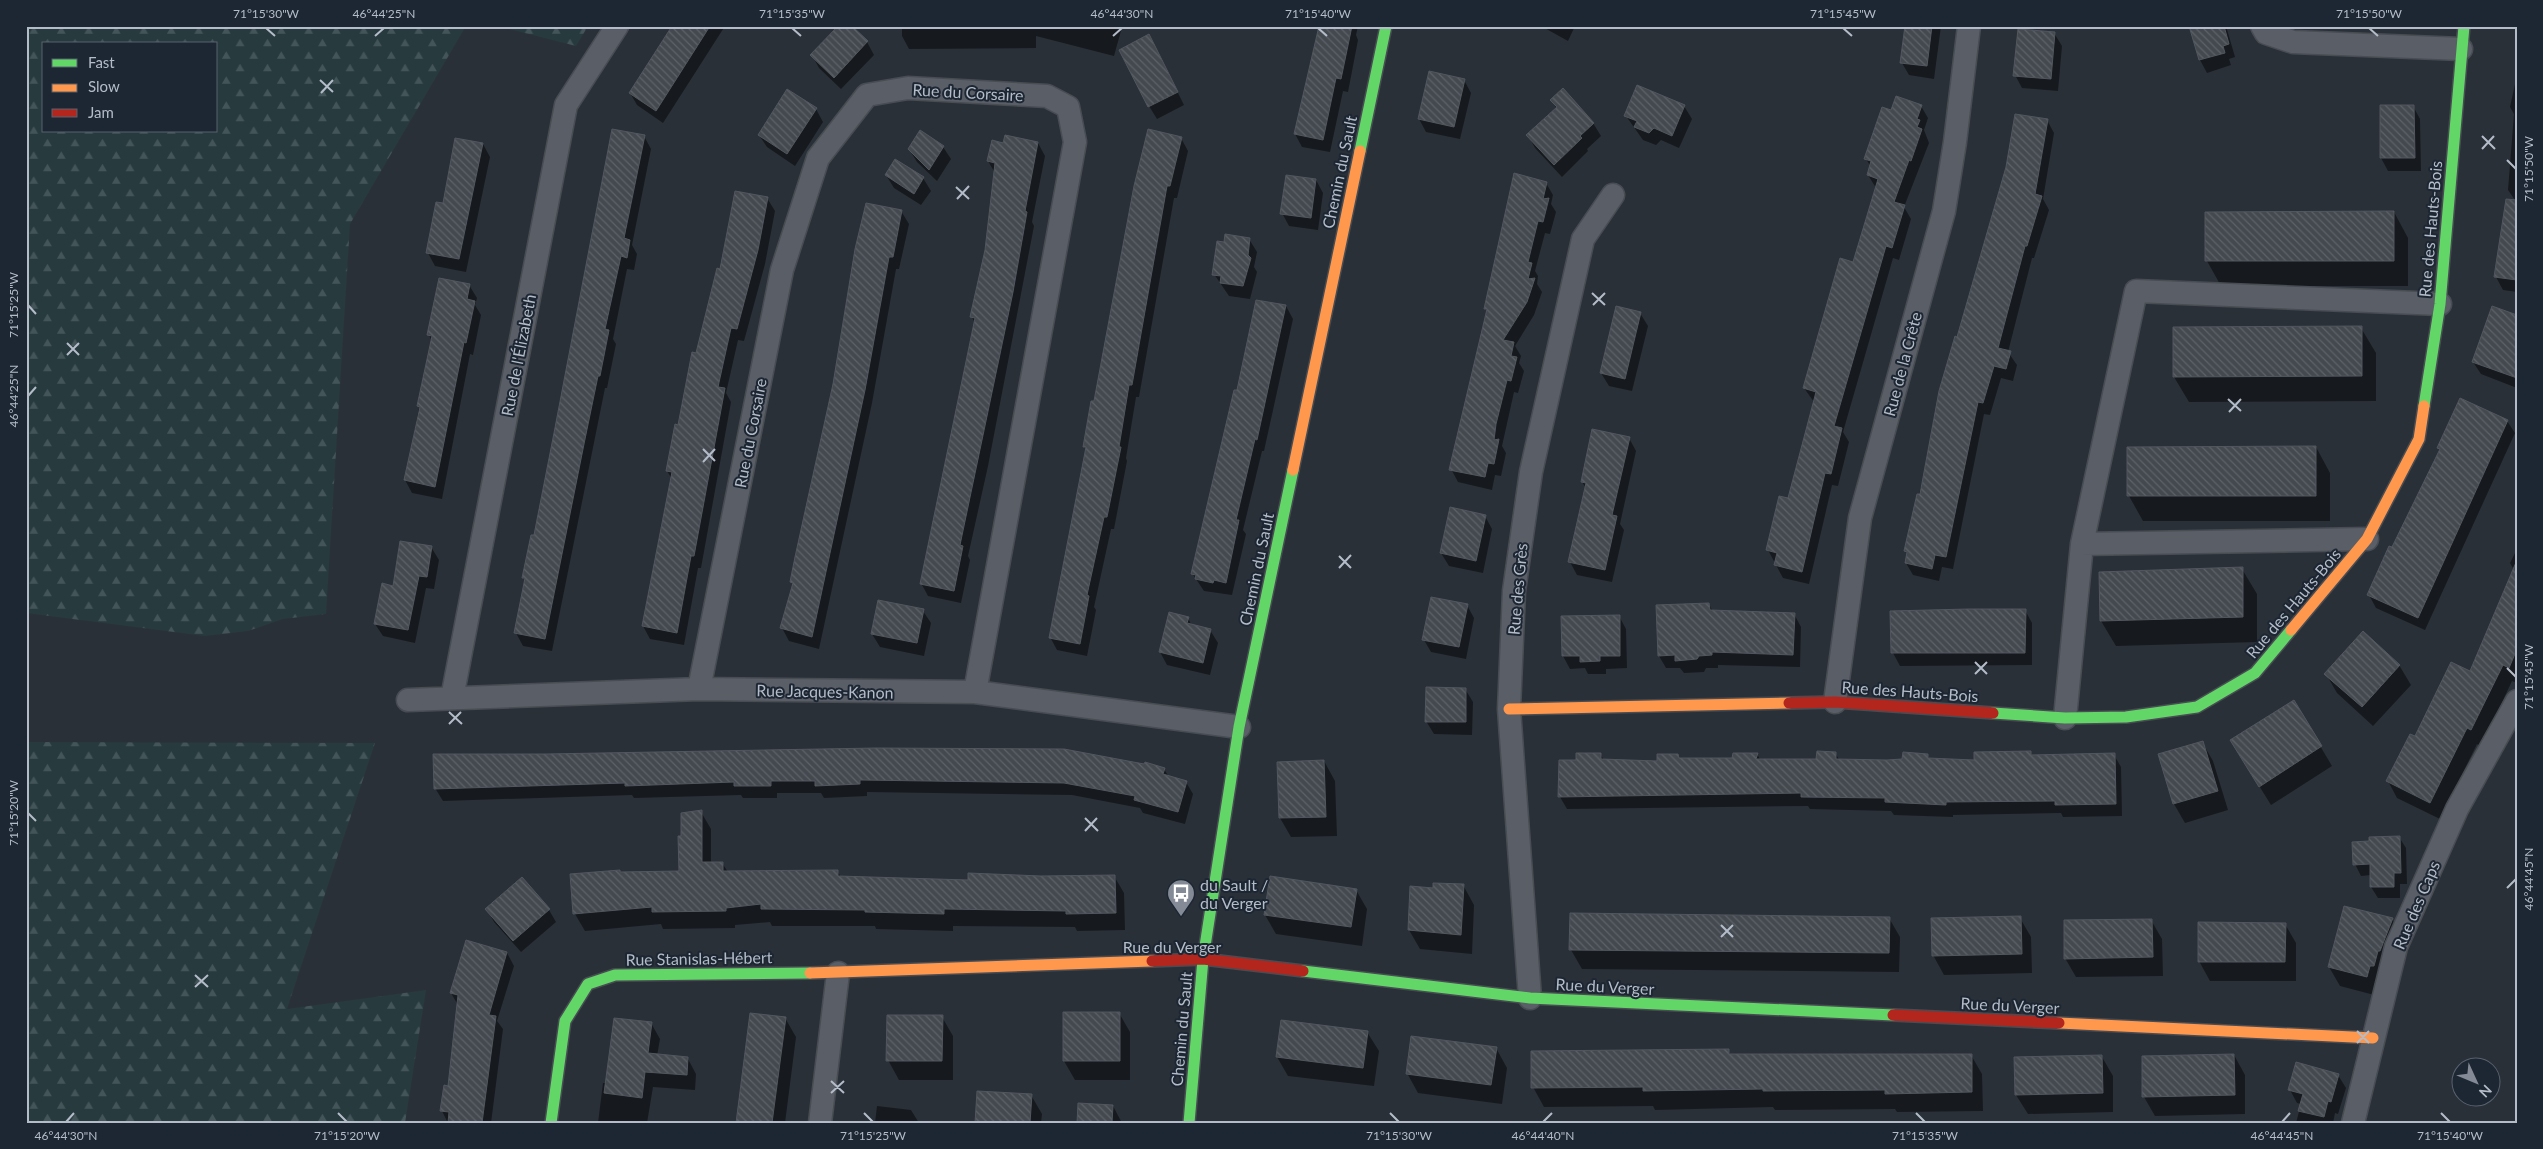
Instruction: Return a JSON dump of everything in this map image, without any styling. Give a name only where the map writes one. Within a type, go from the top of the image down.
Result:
[{"type":"street","name":"Rue de l'Élizabeth","points":[[452,698],[566,105],[617,26]]},
{"type":"street","name":"Chemin du Sault","points":[[1189,1123],[1203,958],[1239,727],[1386,26]]},
{"type":"street","name":"Rue de la Crête","points":[[1835,702],[1860,518],[1944,211],[1955,142],[1969,26]]},
{"type":"street","points":[[2262,26],[2266,33],[2293,42],[2461,49]]},
{"type":"street","name":"Rue des Hauts-Bois","points":[[1509,709],[1835,702],[2065,718],[2126,717],[2197,707],[2256,673],[2367,538],[2419,438],[2440,304],[2464,26]]},
{"type":"street","name":"Rue du Corsaire","points":[[699,689],[782,270],[818,158],[867,95],[908,88],[1047,96],[1068,107],[1074,142],[975,692]]},
{"type":"street","name":"Rue des Grès","points":[[1530,998],[1509,709],[1514,592],[1531,472],[1583,239],[1613,195]]},
{"type":"street","points":[[2065,718],[2082,544],[2136,291],[2440,304]]},
{"type":"street","points":[[2082,544],[2367,538]]},
{"type":"street","name":"Rue Jacques-Kanon","points":[[408,700],[699,689],[975,692],[1239,727]]},
{"type":"street","name":"Rue des Caps","points":[[2353,1123],[2396,947],[2457,809],[2517,701]]},
{"type":"street","name":"Rue du Verger","points":[[838,972],[1203,958],[1530,998],[2374,1038]]},
{"type":"street","points":[[820,1123],[838,972]]},
{"type":"street","name":"Rue Stanislas-Hébert","points":[[551,1123],[565,1021],[588,984],[615,975],[838,972]]},
{"type":"green space","points":[[26,26],[466,26],[350,224],[326,614],[283,619],[248,631],[205,636],[26,613]]},
{"type":"green space","points":[[497,26],[588,26],[576,46]]},
{"type":"green space","points":[[26,742],[375,743],[287,1009],[426,990],[405,1123],[26,1123]]},
{"type":"building","points":[[672,26],[710,26],[656,111],[629,93]]},
{"type":"building","points":[[838,26],[852,26],[868,41],[834,78],[810,55]]},
{"type":"building","points":[[1319,26],[1352,26],[1341,79],[1336,78],[1323,140],[1294,134]]},
{"type":"building","points":[[1905,26],[1932,26],[1927,66],[1900,63]]},
{"type":"building","points":[[2189,26],[2224,26],[2229,44],[2223,46],[2225,53],[2199,60]]},
{"type":"building","points":[[2018,29],[2055,32],[2051,79],[2013,76]]},
{"type":"building","points":[[1149,34],[1178,92],[1148,107],[1119,50]]},
{"type":"building","points":[[1429,71],[1465,79],[1454,127],[1418,119]]},
{"type":"building","points":[[1637,85],[1685,105],[1672,136],[1654,128],[1649,133],[1634,127],[1637,121],[1624,116]]},
{"type":"building","points":[[1563,88],[1594,123],[1580,136],[1582,138],[1554,165],[1526,135],[1557,107],[1550,100]]},
{"type":"building","points":[[787,89],[817,108],[787,154],[758,135]]},
{"type":"building","points":[[1896,96],[1922,105],[1917,119],[1920,120],[1917,127],[1922,129],[1894,202],[1905,205],[1892,248],[1886,246],[1834,426],[1842,428],[1831,474],[1825,473],[1802,572],[1774,565],[1777,553],[1766,550],[1779,496],[1788,498],[1816,392],[1803,388],[1840,258],[1853,262],[1878,179],[1867,175],[1871,161],[1864,159],[1882,107],[1891,110]]},
{"type":"building","points":[[2380,105],[2414,105],[2415,158],[2380,158]]},
{"type":"building","points":[[2015,114],[2048,119],[2035,194],[2042,196],[2027,246],[2025,246],[1998,348],[2011,351],[2006,369],[1994,366],[1983,403],[1978,402],[1946,557],[1935,555],[1932,569],[1905,563],[1907,552],[1904,551],[1917,494],[1920,494],[1939,391],[1955,336],[1957,337],[2006,167]]},
{"type":"building","points":[[612,129],[645,135],[624,238],[630,240],[627,258],[621,256],[605,329],[609,330],[545,639],[514,633],[525,578],[522,578],[531,535],[534,535]]},
{"type":"building","points":[[1148,129],[1182,137],[1170,186],[1167,186],[1132,385],[1129,385],[1119,447],[1121,447],[1107,517],[1104,517],[1087,595],[1089,596],[1080,644],[1049,638],[1086,447],[1083,447],[1091,401],[1094,401],[1134,186]]},
{"type":"building","points":[[920,130],[944,146],[929,170],[908,149]]},
{"type":"building","points":[[1005,135],[1038,142],[1013,292],[960,545],[963,546],[954,591],[920,584],[975,318],[970,317],[985,250],[995,163],[987,161],[992,140],[1003,143]]},
{"type":"building","points":[[455,138],[483,143],[459,259],[426,253],[436,202],[443,203]]},
{"type":"building","points":[[895,159],[924,177],[914,194],[885,175]]},
{"type":"building","points":[[1514,173],[1547,182],[1543,199],[1549,198],[1543,222],[1538,221],[1528,262],[1532,263],[1528,279],[1535,278],[1527,302],[1503,340],[1514,342],[1511,356],[1517,357],[1511,381],[1507,380],[1496,424],[1494,440],[1499,439],[1494,464],[1488,463],[1485,477],[1449,470],[1487,309],[1484,309]]},
{"type":"building","points":[[1286,175],[1316,179],[1311,218],[1280,214]]},
{"type":"building","points":[[735,191],[768,197],[758,250],[737,329],[731,328],[718,387],[725,388],[694,556],[691,556],[677,633],[642,626],[672,472],[666,471],[675,424],[678,425],[692,352],[696,353],[717,268],[720,269]]},
{"type":"building","points":[[2506,199],[2517,200],[2517,280],[2494,277]]},
{"type":"building","points":[[866,203],[902,210],[893,257],[889,257],[865,390],[812,637],[780,628],[793,583],[790,582],[833,384],[855,249]]},
{"type":"building","points":[[2394,211],[2394,261],[2205,261],[2205,212]]},
{"type":"building","points":[[1225,234],[1250,238],[1248,255],[1251,258],[1243,286],[1220,283],[1221,276],[1212,275],[1217,241],[1224,242]]},
{"type":"building","points":[[439,278],[470,284],[467,299],[475,301],[466,343],[464,342],[435,487],[404,480],[420,407],[417,406],[432,336],[427,335]]},
{"type":"building","points":[[1256,300],[1286,305],[1257,440],[1255,439],[1236,520],[1239,520],[1226,583],[1214,580],[1213,583],[1195,579],[1196,575],[1191,574],[1234,390],[1237,390]]},
{"type":"building","points":[[1616,306],[1641,312],[1625,379],[1600,373]]},
{"type":"building","points":[[2492,306],[2517,315],[2517,378],[2472,362]]},
{"type":"building","points":[[2362,326],[2362,376],[2173,377],[2173,327]]},
{"type":"building","points":[[2460,398],[2508,420],[2418,618],[2367,595],[2389,546],[2392,547],[2440,449],[2437,448]]},
{"type":"building","points":[[1592,429],[1630,437],[1612,515],[1617,516],[1605,570],[1568,562],[1586,483],[1581,482]]},
{"type":"building","points":[[2316,446],[2316,496],[2127,496],[2127,447]]},
{"type":"building","points":[[1450,507],[1486,515],[1476,561],[1440,553]]},
{"type":"building","points":[[400,541],[432,546],[427,577],[419,576],[408,630],[374,624],[382,583],[393,586]]},
{"type":"building","points":[[2517,560],[2517,649],[2509,668],[2503,665],[2471,730],[2467,728],[2430,803],[2386,781],[2410,734],[2415,736],[2451,662],[2470,671]]},
{"type":"building","points":[[2243,567],[2243,617],[2100,621],[2099,572]]},
{"type":"building","points":[[1431,597],[1468,604],[1459,647],[1422,640]]},
{"type":"building","points":[[878,600],[924,609],[917,643],[871,634]]},
{"type":"building","points":[[1709,603],[1710,610],[1795,613],[1793,655],[1712,652],[1712,655],[1699,656],[1697,659],[1675,661],[1675,655],[1658,656],[1656,605]]},
{"type":"building","points":[[2026,609],[2025,653],[1891,653],[1890,611]]},
{"type":"building","points":[[1169,612],[1189,617],[1187,623],[1211,629],[1203,663],[1159,652]]},
{"type":"building","points":[[1620,615],[1620,656],[1600,656],[1600,661],[1580,662],[1580,656],[1562,656],[1561,616]]},
{"type":"building","points":[[2363,631],[2400,665],[2362,707],[2324,674]]},
{"type":"building","points":[[1426,687],[1466,688],[1466,722],[1425,722]]},
{"type":"building","points":[[2294,700],[2322,746],[2259,787],[2230,740]]},
{"type":"building","points":[[2203,741],[2218,791],[2173,804],[2158,754]]},
{"type":"building","points":[[876,748],[1064,749],[1144,764],[1145,762],[1165,768],[1163,774],[1187,781],[1178,812],[1134,800],[1135,796],[1064,783],[860,780],[860,784],[815,786],[815,781],[771,781],[771,786],[734,786],[734,782],[625,786],[625,783],[434,789],[433,754],[546,754]]},
{"type":"building","points":[[1817,751],[1836,752],[1836,759],[1887,760],[1902,759],[1903,752],[1928,754],[1928,758],[1974,760],[1974,752],[2031,751],[2031,755],[2115,753],[2116,804],[2055,805],[2055,801],[1946,802],[1946,805],[1885,802],[1885,798],[1801,797],[1801,793],[1558,797],[1559,760],[1576,760],[1576,753],[1601,753],[1601,759],[1657,761],[1657,754],[1678,754],[1679,758],[1732,758],[1733,753],[1758,753],[1756,759],[1816,759]]},
{"type":"building","points":[[1324,760],[1326,817],[1279,818],[1277,762]]},
{"type":"building","points":[[702,810],[702,862],[723,862],[723,871],[838,870],[838,876],[968,880],[968,873],[1041,876],[1115,875],[1116,913],[1066,914],[1066,911],[944,909],[944,914],[865,912],[865,910],[761,909],[761,904],[726,908],[726,911],[652,912],[652,907],[573,914],[570,874],[620,870],[620,872],[679,871],[678,836],[681,836],[681,813]]},
{"type":"building","points":[[2400,836],[2401,873],[2394,873],[2394,887],[2370,887],[2370,864],[2353,865],[2352,842],[2369,841],[2369,837]]},
{"type":"building","points":[[1270,876],[1357,889],[1351,927],[1264,915]]},
{"type":"building","points":[[522,877],[550,909],[513,941],[485,909]]},
{"type":"building","points":[[1433,883],[1464,884],[1461,935],[1408,930],[1410,886],[1433,888]]},
{"type":"building","points":[[2344,906],[2393,918],[2380,951],[2378,951],[2374,966],[2370,966],[2367,977],[2328,967]]},
{"type":"building","points":[[1570,913],[1890,917],[1889,953],[1569,950]]},
{"type":"building","points":[[2021,916],[2022,954],[1932,956],[1931,918]]},
{"type":"building","points":[[2152,919],[2153,957],[2064,959],[2064,920]]},
{"type":"building","points":[[2198,922],[2286,923],[2285,962],[2198,962]]},
{"type":"building","points":[[466,940],[507,952],[489,1015],[496,1016],[482,1123],[448,1123],[449,1112],[440,1111],[444,1085],[448,1086],[458,995],[450,993]]},
{"type":"building","points":[[1063,1012],[1120,1012],[1120,1061],[1063,1061]]},
{"type":"building","points":[[750,1013],[786,1017],[772,1123],[736,1123]]},
{"type":"building","points":[[887,1015],[943,1015],[942,1061],[886,1061]]},
{"type":"building","points":[[614,1018],[652,1022],[648,1053],[688,1057],[687,1075],[645,1072],[642,1098],[604,1093]]},
{"type":"building","points":[[1281,1020],[1368,1031],[1363,1068],[1276,1057]]},
{"type":"building","points":[[1411,1036],[1497,1047],[1491,1085],[1406,1074]]},
{"type":"building","points":[[1729,1049],[1729,1054],[1972,1054],[1972,1092],[1885,1094],[1885,1090],[1763,1091],[1763,1089],[1643,1091],[1643,1087],[1531,1088],[1531,1051]]},
{"type":"building","points":[[2234,1054],[2235,1095],[2142,1097],[2142,1056]]},
{"type":"building","points":[[2102,1055],[2103,1093],[2015,1095],[2014,1057]]},
{"type":"building","points":[[2296,1062],[2339,1074],[2331,1102],[2328,1101],[2324,1117],[2298,1111],[2303,1094],[2288,1090]]},
{"type":"building","points":[[977,1091],[1032,1094],[1030,1123],[975,1123]]},
{"type":"building","points":[[1078,1103],[1113,1105],[1112,1123],[1077,1123]]},
{"type":"traffic: fast","points":[[1360,151],[1386,26]]},
{"type":"traffic: fast","points":[[2424,406],[2440,304],[2464,26]]},
{"type":"traffic: fast","points":[[1189,1123],[1203,959],[1239,727],[1293,470]]},
{"type":"traffic: fast","points":[[1993,713],[2065,718],[2126,717],[2197,707],[2255,673],[2291,630]]},
{"type":"traffic: fast","points":[[1303,971],[1530,998],[1893,1015]]},
{"type":"traffic: fast","points":[[551,1123],[565,1021],[588,984],[615,975],[810,973]]},
{"type":"traffic: slow","points":[[1293,470],[1360,151]]},
{"type":"traffic: slow","points":[[2291,630],[2367,539],[2419,439],[2424,406]]},
{"type":"traffic: slow","points":[[1509,709],[1789,703]]},
{"type":"traffic: slow","points":[[810,973],[1152,961]]},
{"type":"traffic: slow","points":[[2059,1023],[2373,1038]]},
{"type":"traffic: jam","points":[[1789,703],[1835,702],[1993,713]]},
{"type":"traffic: jam","points":[[1152,961],[1203,959],[1303,971]]},
{"type":"traffic: jam","points":[[1893,1015],[2059,1023]]},
{"type":"place","name":"du Sault / du Verger","points":[[1181,917]]}]
